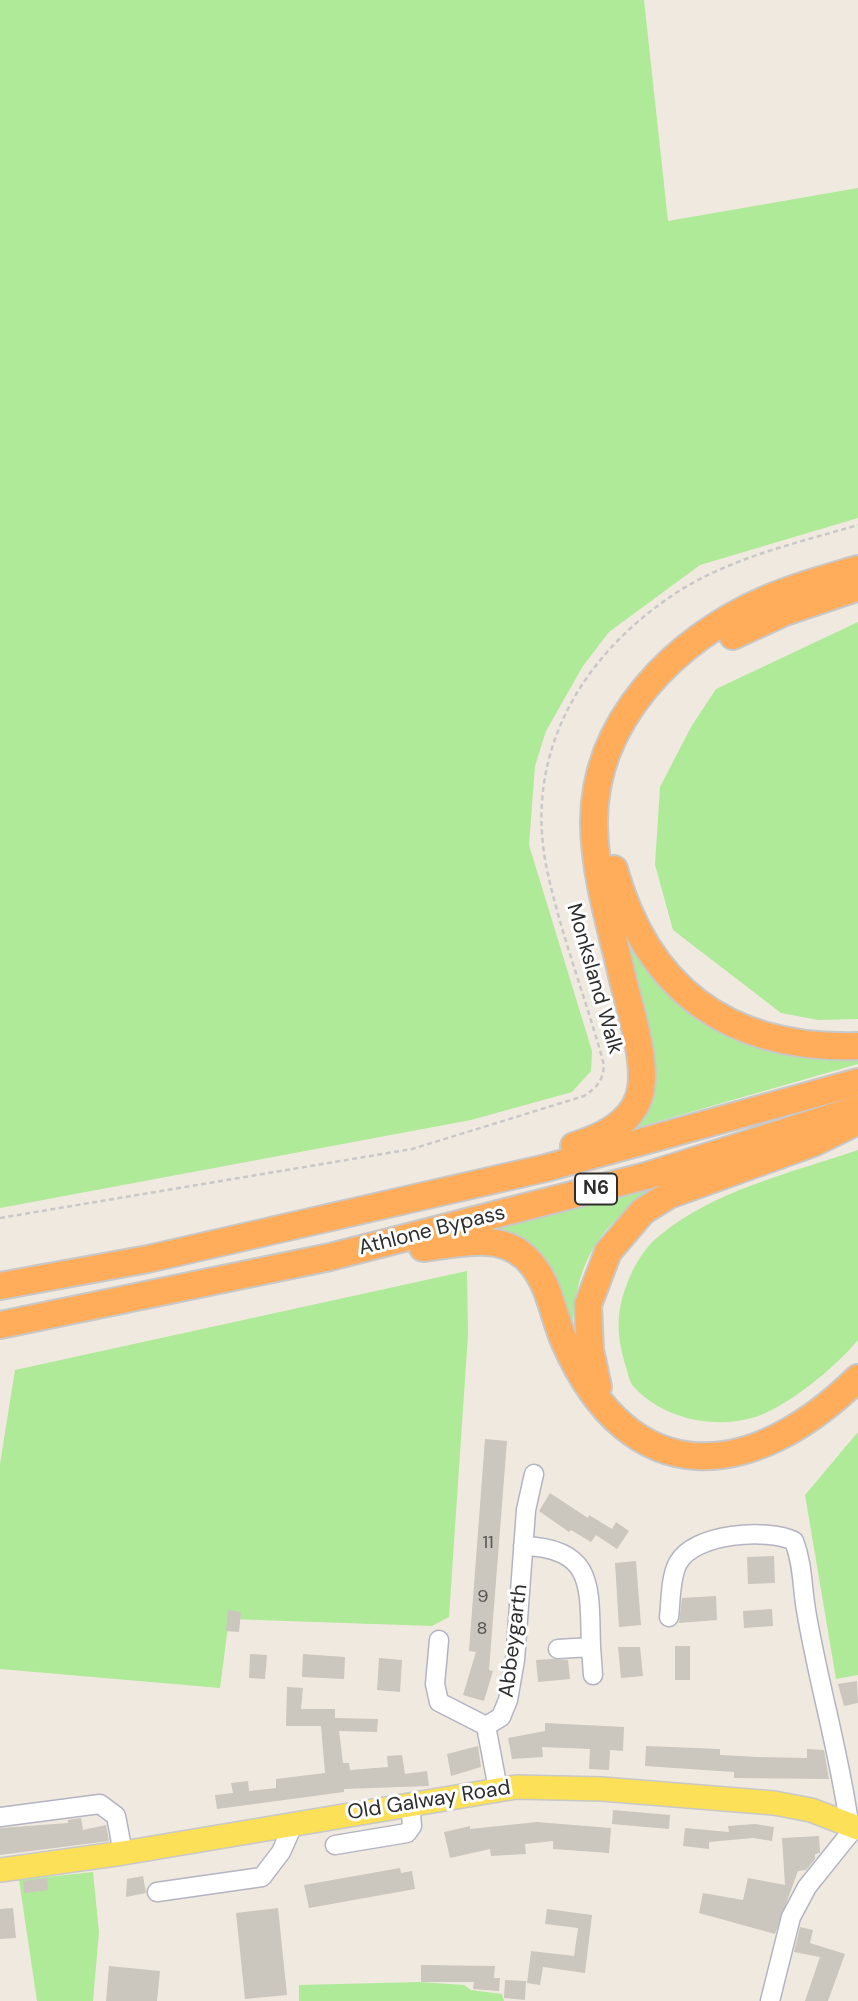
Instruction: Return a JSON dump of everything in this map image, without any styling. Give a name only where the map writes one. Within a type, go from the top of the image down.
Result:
[{"type":"highway","points":[[481,1182],[531,1158],[594,1140],[619,1126],[640,1097],[638,1050],[603,892],[594,825],[600,776],[614,736],[636,699],[683,649],[723,621],[778,594],[858,569]]},
{"type":"highway","points":[[858,588],[750,626],[694,662],[670,683],[634,731],[622,762],[613,797],[612,833],[614,867],[622,898],[639,935],[679,987],[710,1012],[751,1033],[787,1043],[858,1046]]},
{"type":"highway","name":"Athlone Bypass","points":[[0,1286],[148,1259],[546,1168],[858,1082]]},
{"type":"highway","name":"Athlone Bypass","points":[[0,1325],[330,1257],[646,1176],[858,1109]]},
{"type":"highway","points":[[601,1406],[590,1350],[588,1305],[608,1252],[624,1231],[643,1211],[669,1195],[813,1143],[858,1121]]},
{"type":"highway","points":[[330,1257],[464,1242],[493,1242],[510,1247],[525,1257],[544,1283],[565,1344],[601,1406],[639,1439],[686,1455],[747,1451],[772,1443],[802,1426],[858,1378]]},
{"type":"main road","name":"Old Galway Road","points":[[0,1870],[124,1853],[498,1789],[558,1786],[774,1803],[811,1810],[854,1826]]},
{"type":"street","name":"Abbeygarth","points":[[486,1726],[501,1717],[512,1683],[523,1546],[534,1474]]},
{"type":"street","points":[[669,1617],[678,1563],[691,1549],[711,1540],[754,1534],[782,1535],[794,1541],[800,1557],[806,1610],[854,1826],[807,1888],[791,1917],[770,2001]]},
{"type":"street","points":[[523,1546],[548,1548],[582,1567],[589,1586],[593,1675]]},
{"type":"street","name":"Abbeygarth","points":[[439,1640],[435,1684],[439,1702],[486,1726]]},
{"type":"street","points":[[558,1649],[591,1647]]},
{"type":"street","name":"Abbeygarth","points":[[486,1726],[498,1789]]},
{"type":"street","points":[[335,1845],[407,1833],[412,1826],[410,1803]]},
{"type":"street","points":[[0,1817],[100,1804],[116,1816],[124,1853]]},
{"type":"street","points":[[157,1892],[262,1877],[281,1852],[294,1823]]},
{"type":"path","name":"Monksland Walk","points":[[0,1218],[412,1149],[584,1096],[598,1086],[604,1065],[546,864],[541,808],[550,754],[575,692],[610,647],[679,591],[778,546],[858,525]]},
{"type":"green space","points":[[0,0],[644,0],[668,221],[858,188],[858,518],[700,565],[609,632],[583,666],[546,731],[535,766],[529,845],[592,1051],[591,1071],[572,1092],[471,1120],[0,1208]]},
{"type":"green space","points":[[858,622],[858,1019],[818,1020],[781,1013],[673,930],[655,865],[660,787],[691,727],[716,689]]},
{"type":"green space","points":[[612,904],[679,1002],[858,1056],[858,1064],[628,1130],[637,1115]]},
{"type":"green space","points":[[858,1150],[858,1340],[809,1386],[779,1406],[752,1418],[704,1421],[673,1413],[645,1398],[630,1380],[621,1346],[619,1325],[627,1284],[649,1246],[681,1220],[704,1206],[754,1184]]},
{"type":"green space","points":[[660,1185],[621,1215],[595,1246],[579,1284],[572,1333],[492,1230]]},
{"type":"green space","points":[[467,1271],[468,1335],[449,1617],[432,1626],[229,1619],[220,1688],[0,1669],[0,1464],[15,1370]]},
{"type":"green space","points":[[858,1432],[858,1675],[836,1679],[805,1495]]},
{"type":"green space","points":[[93,1872],[99,1932],[93,2001],[37,2001],[19,1880]]},
{"type":"green space","points":[[419,1982],[464,1985],[471,1990],[502,1994],[504,2001],[299,2001],[299,1985]]},
{"type":"building","points":[[485,1439],[507,1441],[489,1670],[493,1671],[484,1701],[463,1695],[476,1652],[469,1651]]},
{"type":"building","points":[[550,1493],[588,1518],[589,1515],[612,1529],[616,1522],[629,1531],[617,1549],[596,1535],[591,1542],[571,1530],[569,1532],[539,1511]]},
{"type":"building","points":[[774,1556],[775,1583],[748,1584],[747,1557]]},
{"type":"building","points":[[636,1561],[641,1625],[619,1627],[615,1563]]},
{"type":"building","points":[[716,1596],[717,1620],[679,1623],[682,1598]]},
{"type":"building","points":[[772,1609],[773,1626],[744,1628],[743,1611]]},
{"type":"building","points":[[228,1610],[241,1612],[239,1632],[226,1631]]},
{"type":"building","points":[[675,1646],[690,1646],[690,1680],[675,1680]]},
{"type":"building","points":[[618,1647],[640,1647],[643,1676],[621,1678]]},
{"type":"building","points":[[250,1654],[267,1655],[265,1679],[249,1678]]},
{"type":"building","points":[[303,1654],[345,1657],[344,1679],[302,1677]]},
{"type":"building","points":[[379,1658],[402,1660],[400,1692],[377,1690]]},
{"type":"building","points":[[536,1660],[568,1660],[570,1679],[538,1682]]},
{"type":"building","points":[[857,1681],[858,1703],[844,1706],[838,1684]]},
{"type":"building","points":[[287,1687],[303,1688],[301,1709],[335,1709],[335,1718],[378,1719],[377,1732],[339,1731],[343,1763],[349,1763],[350,1770],[388,1767],[387,1756],[402,1755],[405,1774],[427,1771],[429,1786],[344,1789],[344,1792],[217,1809],[215,1795],[233,1793],[231,1783],[248,1781],[249,1791],[276,1788],[276,1779],[325,1773],[321,1726],[286,1726]]},
{"type":"building","points":[[545,1723],[624,1727],[623,1751],[610,1750],[609,1770],[589,1769],[590,1749],[542,1747],[543,1757],[512,1759],[508,1738],[545,1731]]},
{"type":"building","points":[[478,1746],[481,1767],[451,1776],[447,1754]]},
{"type":"building","points":[[646,1746],[720,1749],[720,1755],[758,1757],[807,1758],[807,1749],[824,1750],[829,1779],[734,1778],[734,1772],[645,1766]]},
{"type":"building","points":[[613,1810],[670,1815],[669,1829],[612,1824]]},
{"type":"building","points":[[81,1818],[83,1830],[106,1825],[109,1841],[0,1855],[0,1828],[68,1823],[68,1820]]},
{"type":"building","points":[[537,1822],[611,1828],[609,1853],[553,1849],[553,1841],[525,1844],[526,1854],[491,1856],[490,1849],[450,1858],[444,1832],[470,1826],[470,1829]]},
{"type":"building","points":[[755,1824],[774,1827],[772,1841],[753,1838],[709,1842],[709,1849],[683,1846],[685,1828],[729,1832],[728,1826]]},
{"type":"building","points":[[819,1836],[820,1853],[815,1854],[815,1859],[806,1870],[798,1871],[775,1934],[699,1913],[703,1893],[743,1900],[748,1878],[785,1885],[782,1838]]},
{"type":"building","points":[[400,1868],[401,1873],[412,1871],[415,1889],[309,1908],[304,1885]]},
{"type":"building","points":[[143,1876],[146,1893],[126,1897],[127,1879]]},
{"type":"building","points":[[47,1878],[48,1890],[24,1893],[23,1881]]},
{"type":"building","points":[[13,1908],[16,1938],[0,1939],[0,1909]]},
{"type":"building","points":[[278,1908],[287,1995],[245,1999],[236,1913]]},
{"type":"building","points":[[547,1909],[592,1915],[585,1973],[543,1967],[540,1985],[527,1983],[531,1951],[574,1956],[578,1928],[545,1924]]},
{"type":"building","points":[[800,1927],[813,1930],[810,1943],[845,1954],[828,2001],[805,2001],[820,1957],[794,1952]]},
{"type":"building","points":[[421,1965],[495,1966],[494,1978],[500,1978],[499,1991],[473,1989],[474,1982],[421,1982]]},
{"type":"building","points":[[109,1966],[160,1971],[157,2001],[106,2001]]},
{"type":"building","points":[[505,1980],[526,1981],[525,2000],[504,1998]]}]
